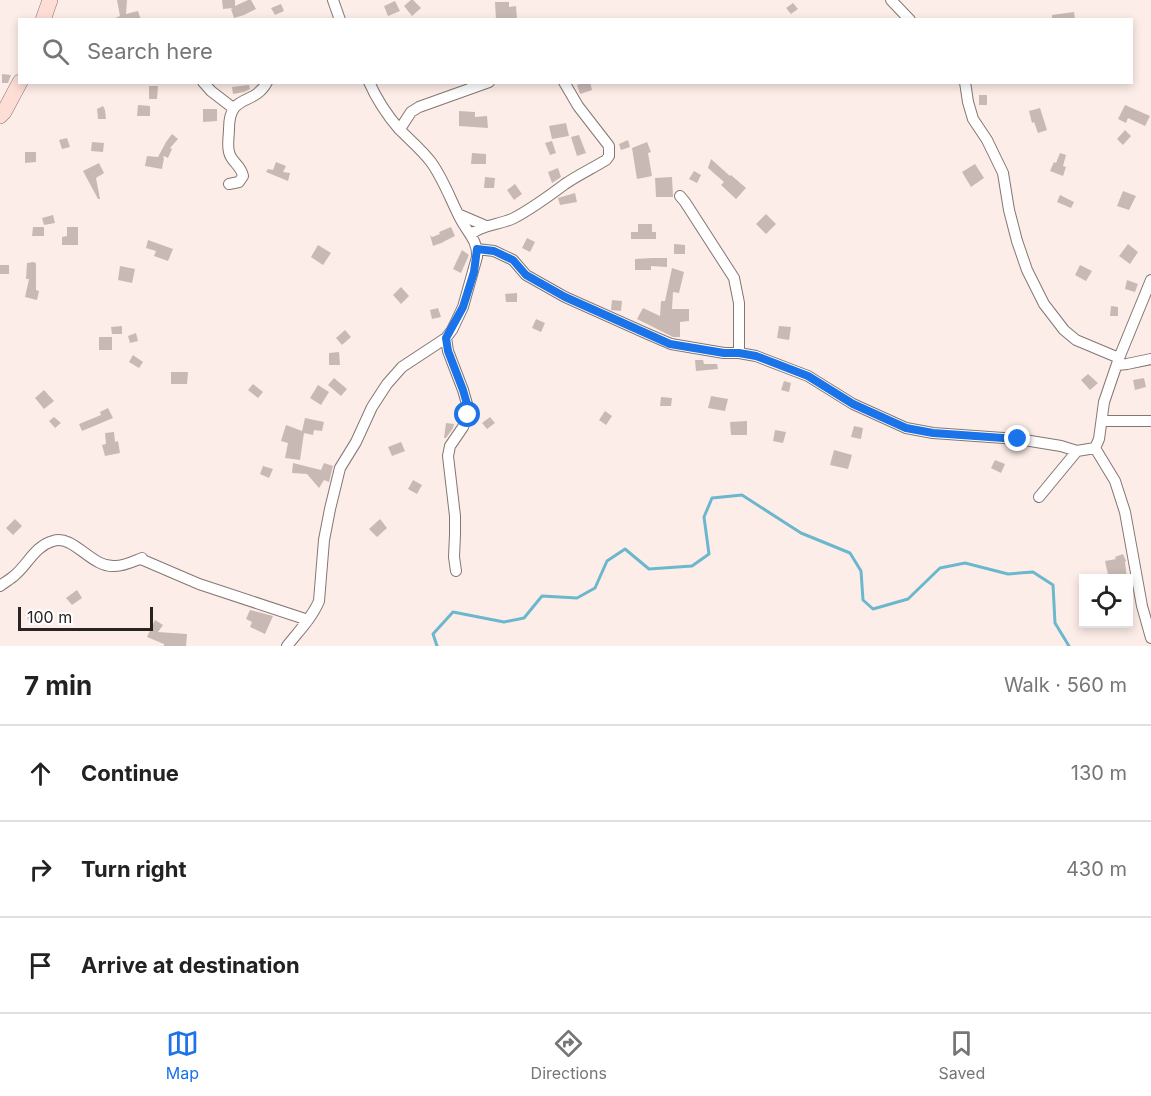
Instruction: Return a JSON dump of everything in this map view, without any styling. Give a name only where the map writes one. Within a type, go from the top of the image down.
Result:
[{"type":"street","points":[[44,18],[50,0]]},
{"type":"street","points":[[333,0],[339,18]]},
{"type":"street","points":[[891,0],[908,18]]},
{"type":"street","points":[[0,116],[19,84]]},
{"type":"street","points":[[205,84],[233,108]]},
{"type":"street","points":[[229,184],[239,182],[243,176],[242,169],[229,154],[230,114],[237,105],[261,92],[266,84]]},
{"type":"street","points":[[287,646],[316,609],[319,601],[324,540],[340,468],[356,442],[372,407],[387,384],[402,367],[446,338],[463,307],[474,272],[477,249],[446,187],[432,163],[384,110],[370,84]]},
{"type":"street","points":[[400,129],[411,112],[419,107],[483,84]]},
{"type":"street","points":[[471,234],[477,229],[504,223],[519,215],[609,156],[609,146],[578,106],[565,84]]},
{"type":"street","points":[[965,84],[973,119],[987,140],[1003,173],[1017,241],[1027,270],[1044,304],[1064,330],[1076,340],[1127,364],[1151,359]]},
{"type":"street","points":[[680,196],[734,278],[739,303],[739,353]]},
{"type":"street","points":[[458,214],[486,226]]},
{"type":"street","points":[[477,249],[494,251],[513,260],[526,275],[565,297],[670,344],[756,356],[808,376],[853,404],[906,428],[933,433],[1018,439],[1077,451],[1095,448]]},
{"type":"street","points":[[1095,448],[1099,439],[1104,402],[1151,280]]},
{"type":"street","points":[[446,338],[448,351],[463,390],[468,415],[450,446],[448,456],[455,516],[456,571]]},
{"type":"street","points":[[1102,421],[1151,421]]},
{"type":"street","points":[[1095,448],[1115,481],[1125,512],[1142,606],[1151,638]]},
{"type":"street","points":[[1039,496],[1077,451]]},
{"type":"street","points":[[0,586],[16,575],[33,554],[46,543],[59,540],[69,543],[93,560],[105,565],[115,567],[142,558],[199,584],[308,620]]},
{"type":"building","points":[[117,0],[127,0],[126,14],[138,11],[140,18],[115,18],[120,16]]},
{"type":"building","points":[[222,0],[235,0],[235,6],[251,0],[256,9],[234,18],[231,9],[233,8],[223,9]]},
{"type":"building","points":[[411,0],[421,8],[412,16],[404,6]]},
{"type":"building","points":[[395,1],[400,11],[388,16],[384,6]]},
{"type":"building","points":[[495,2],[509,2],[509,7],[516,6],[517,18],[496,18]]},
{"type":"building","points":[[793,3],[798,9],[791,14],[786,8]]},
{"type":"building","points":[[281,4],[284,11],[275,15],[271,8]]},
{"type":"building","points":[[1074,12],[1075,18],[1052,18],[1052,15]]},
{"type":"building","points":[[2,74],[11,75],[8,83],[2,83]]},
{"type":"building","points":[[590,84],[592,90],[580,94],[577,85]]},
{"type":"building","points":[[249,85],[250,89],[233,94],[232,87]]},
{"type":"building","points":[[149,86],[158,86],[157,99],[149,99]]},
{"type":"building","points":[[979,95],[987,95],[987,105],[979,105]]},
{"type":"building","points":[[138,105],[150,106],[150,116],[137,116]]},
{"type":"building","points":[[1125,105],[1150,116],[1145,126],[1128,118],[1126,123],[1118,119]]},
{"type":"building","points":[[103,106],[106,119],[98,119],[97,109]]},
{"type":"building","points":[[1040,108],[1047,130],[1038,133],[1029,111]]},
{"type":"building","points":[[203,109],[217,109],[217,121],[203,122]]},
{"type":"building","points":[[459,111],[475,112],[475,117],[487,116],[488,128],[459,126]]},
{"type":"building","points":[[566,123],[569,136],[552,139],[549,126]]},
{"type":"building","points":[[1125,130],[1131,136],[1123,145],[1117,139]]},
{"type":"building","points":[[172,134],[178,139],[170,148],[172,149],[168,158],[164,156],[162,169],[145,166],[147,156],[158,157]]},
{"type":"building","points":[[579,135],[586,153],[577,156],[571,137]]},
{"type":"building","points":[[67,138],[70,147],[62,149],[59,140]]},
{"type":"building","points":[[628,140],[630,147],[621,150],[619,144]]},
{"type":"building","points":[[552,141],[556,153],[550,155],[545,143]]},
{"type":"building","points":[[92,142],[104,143],[103,152],[91,151]]},
{"type":"building","points":[[647,142],[651,152],[648,153],[652,176],[637,179],[632,148]]},
{"type":"building","points":[[25,152],[36,152],[36,162],[25,163]]},
{"type":"building","points":[[472,153],[486,154],[486,164],[471,164]]},
{"type":"building","points":[[1060,153],[1066,155],[1063,176],[1050,171]]},
{"type":"building","points":[[711,159],[746,188],[736,199],[721,185],[724,182],[708,168]]},
{"type":"building","points":[[276,162],[286,166],[283,172],[290,173],[288,181],[266,172],[268,169],[273,170]]},
{"type":"building","points":[[99,163],[104,173],[96,178],[100,199],[98,199],[83,171]]},
{"type":"building","points":[[975,164],[984,178],[971,187],[962,172]]},
{"type":"building","points":[[558,168],[561,177],[552,183],[548,172]]},
{"type":"building","points":[[694,171],[701,175],[697,183],[689,179]]},
{"type":"building","points":[[485,177],[495,178],[494,188],[484,188]]},
{"type":"building","points":[[672,177],[673,197],[656,197],[655,178]]},
{"type":"building","points":[[515,184],[522,194],[514,200],[507,190]]},
{"type":"building","points":[[1123,191],[1136,196],[1129,210],[1117,206]]},
{"type":"building","points":[[575,193],[577,202],[560,205],[558,198]]},
{"type":"building","points":[[1060,195],[1074,202],[1071,208],[1057,202]]},
{"type":"building","points":[[766,214],[776,224],[766,234],[756,224]]},
{"type":"building","points":[[53,215],[55,223],[44,225],[42,218]]},
{"type":"building","points":[[638,224],[652,224],[652,232],[656,232],[656,239],[631,239],[631,232],[638,232]]},
{"type":"building","points":[[33,227],[44,227],[44,236],[32,236]]},
{"type":"building","points":[[67,227],[78,227],[78,245],[62,245],[62,237],[67,236]]},
{"type":"building","points":[[451,227],[455,236],[433,246],[430,235],[432,237],[440,234],[439,232]]},
{"type":"building","points":[[527,238],[535,242],[530,252],[522,248]]},
{"type":"building","points":[[148,240],[173,249],[168,261],[154,256],[156,251],[146,248]]},
{"type":"building","points":[[674,244],[685,245],[685,254],[674,254]]},
{"type":"building","points":[[1128,244],[1138,252],[1130,264],[1119,256]]},
{"type":"building","points":[[318,245],[331,253],[323,265],[311,257]]},
{"type":"building","points":[[462,250],[469,255],[461,273],[453,269]]},
{"type":"building","points":[[667,258],[667,267],[651,266],[651,270],[635,270],[635,259]]},
{"type":"building","points":[[27,263],[36,263],[36,290],[39,291],[37,300],[25,297],[29,279],[26,279]]},
{"type":"building","points":[[0,265],[9,265],[9,274],[0,274]]},
{"type":"building","points":[[1080,265],[1092,271],[1086,281],[1075,275]]},
{"type":"building","points":[[120,266],[135,269],[132,283],[118,280]]},
{"type":"building","points":[[672,268],[684,272],[679,293],[673,292],[672,309],[689,309],[689,321],[680,322],[680,337],[673,337],[637,319],[643,308],[660,316],[661,301],[665,301]]},
{"type":"building","points":[[1127,280],[1138,284],[1135,292],[1125,289]]},
{"type":"building","points":[[401,287],[409,296],[401,304],[393,295]]},
{"type":"building","points":[[517,293],[517,302],[506,302],[505,294]]},
{"type":"building","points":[[612,300],[622,301],[621,311],[611,310]]},
{"type":"building","points":[[1111,306],[1118,307],[1118,316],[1110,316]]},
{"type":"building","points":[[438,308],[441,317],[432,319],[430,310]]},
{"type":"building","points":[[536,319],[545,323],[541,332],[532,328]]},
{"type":"building","points":[[122,326],[122,334],[112,334],[111,327]]},
{"type":"building","points":[[779,326],[791,327],[789,340],[777,338]]},
{"type":"building","points":[[345,330],[351,337],[342,345],[336,338]]},
{"type":"building","points":[[136,333],[138,341],[130,343],[128,336]]},
{"type":"building","points":[[99,337],[112,337],[112,350],[99,350]]},
{"type":"building","points":[[339,352],[340,365],[329,365],[329,353]]},
{"type":"building","points":[[133,355],[143,362],[139,368],[129,362]]},
{"type":"building","points":[[695,360],[703,360],[704,364],[717,364],[718,369],[696,371]]},
{"type":"building","points":[[171,372],[188,372],[187,384],[171,384]]},
{"type":"building","points":[[1088,374],[1098,383],[1090,390],[1081,380]]},
{"type":"building","points":[[334,378],[347,389],[341,396],[328,385]]},
{"type":"building","points":[[1144,378],[1146,387],[1135,390],[1133,380]]},
{"type":"building","points":[[784,381],[791,383],[789,392],[781,390]]},
{"type":"building","points":[[253,384],[263,392],[258,398],[248,390]]},
{"type":"building","points":[[318,385],[329,392],[321,405],[310,398]]},
{"type":"building","points":[[44,390],[54,401],[44,409],[35,398]]},
{"type":"building","points":[[711,396],[728,399],[725,411],[708,408]]},
{"type":"building","points":[[661,397],[672,398],[671,406],[660,406]]},
{"type":"building","points":[[108,408],[113,418],[82,431],[79,424],[101,415],[100,412]]},
{"type":"building","points":[[605,411],[612,416],[606,425],[599,420]]},
{"type":"building","points":[[54,417],[61,423],[55,428],[49,421]]},
{"type":"building","points":[[490,417],[495,423],[487,429],[482,423]]},
{"type":"building","points":[[305,418],[324,422],[322,431],[314,430],[313,435],[304,433],[300,460],[285,458],[288,443],[281,441],[286,425],[302,431]]},
{"type":"building","points":[[747,421],[747,435],[731,435],[730,422]]},
{"type":"building","points":[[446,423],[454,424],[444,438]]},
{"type":"building","points":[[854,426],[863,428],[861,439],[851,437]]},
{"type":"building","points":[[775,430],[786,432],[783,443],[773,441]]},
{"type":"building","points":[[114,432],[120,453],[105,456],[102,445],[106,444],[105,433]]},
{"type":"building","points":[[401,442],[405,451],[392,456],[388,447]]},
{"type":"building","points":[[834,450],[852,455],[848,469],[830,465]]},
{"type":"building","points":[[995,460],[1005,464],[1001,473],[991,468]]},
{"type":"building","points":[[293,463],[321,470],[324,463],[333,466],[329,482],[324,480],[319,488],[307,474],[292,473]]},
{"type":"building","points":[[263,466],[273,469],[269,478],[260,474]]},
{"type":"building","points":[[413,480],[422,485],[417,494],[408,489]]},
{"type":"building","points":[[15,519],[22,526],[13,535],[6,528]]},
{"type":"building","points":[[380,519],[387,528],[377,537],[369,529]]},
{"type":"building","points":[[1123,554],[1126,574],[1108,574],[1105,561],[1116,559],[1115,557]]},
{"type":"building","points":[[77,590],[82,598],[72,605],[66,598]]},
{"type":"building","points":[[34,609],[41,620],[32,625],[25,615]]},
{"type":"building","points":[[250,610],[273,616],[265,634],[250,627],[252,622],[246,619]]},
{"type":"building","points":[[155,620],[163,625],[158,632],[187,634],[186,646],[164,646],[147,637]]},
{"type":"waterway","points":[[437,646],[433,634],[453,612],[504,622],[524,618],[542,596],[577,598],[595,588],[607,561],[625,549],[649,569],[692,566],[709,554],[704,517],[712,498],[742,495],[801,533],[850,553],[861,571],[863,600],[873,609],[908,599],[940,568],[965,563],[1008,574],[1033,572],[1053,585],[1055,623],[1069,646]]},
{"type":"route","points":[[468,415],[467,404],[448,351],[446,338],[463,307],[474,272],[477,249],[494,251],[513,260],[526,275],[565,297],[670,344],[756,356],[780,364],[808,376],[853,404],[906,428],[933,433],[1018,439]]}]
